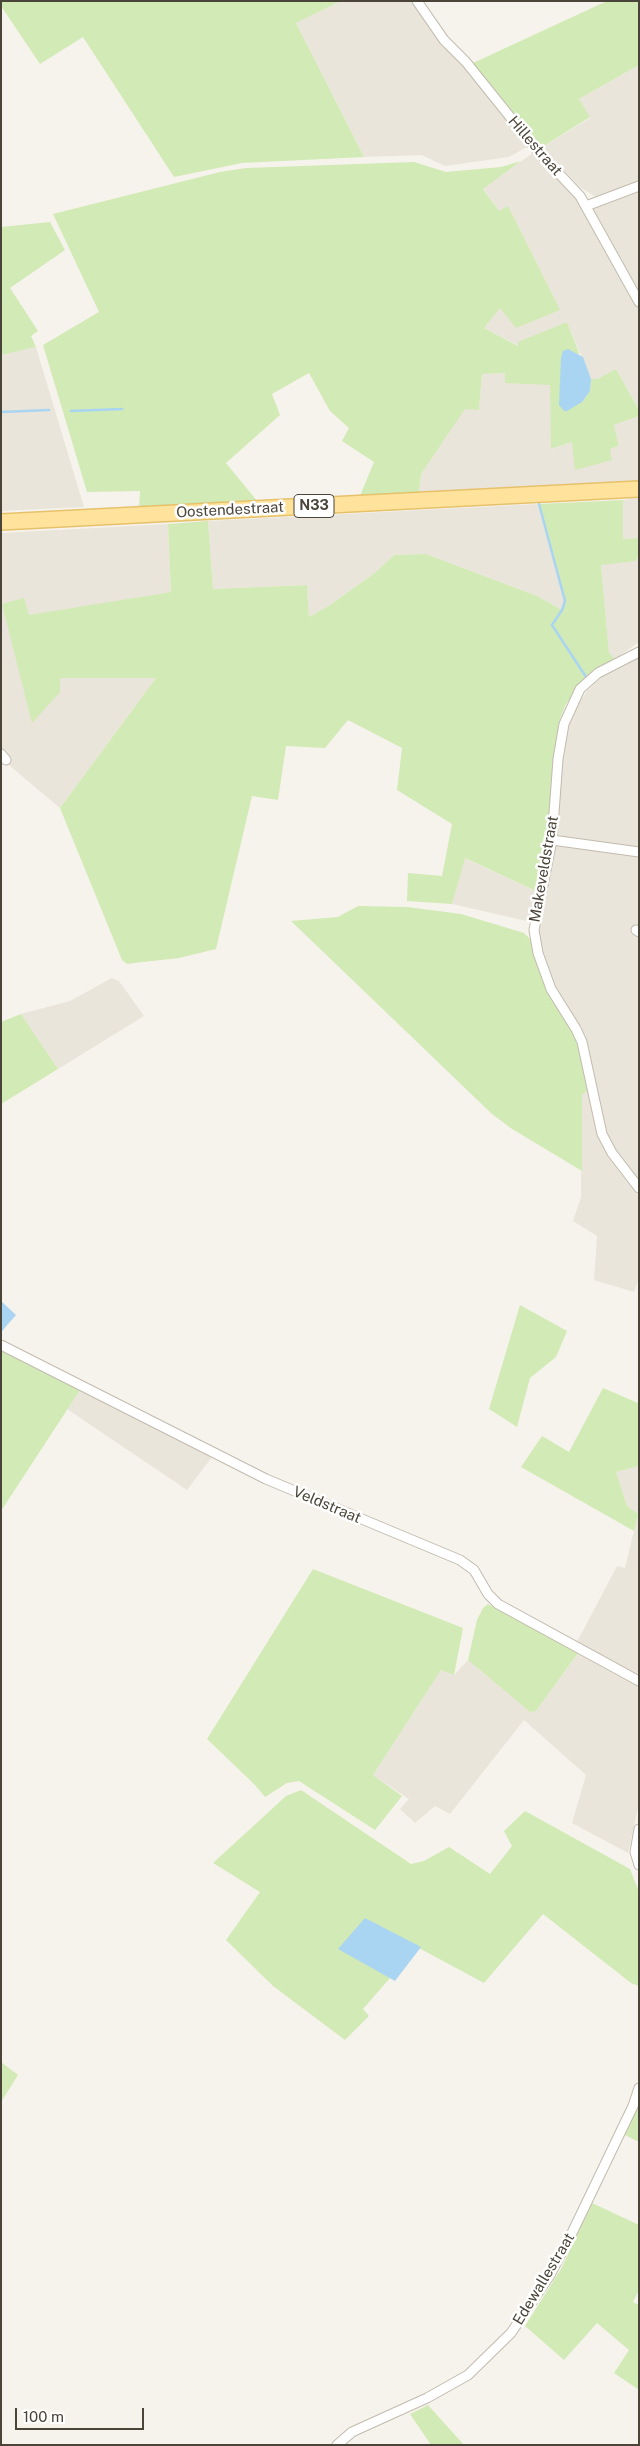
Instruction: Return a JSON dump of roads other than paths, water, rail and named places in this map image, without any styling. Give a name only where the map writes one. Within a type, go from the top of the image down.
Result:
[{"type":"main road","name":"Oostendestraat","points":[[1,522],[639,489]]},
{"type":"street","name":"Hillestraat","points":[[417,1],[444,40],[466,62],[535,148],[586,206],[639,302]]},
{"type":"street","points":[[586,206],[639,186]]},
{"type":"street","name":"Makeveldstraat","points":[[639,652],[598,673],[580,689],[564,724],[558,759],[552,840],[534,930],[538,953],[551,989],[582,1042],[602,1134],[612,1153],[639,1188]]},
{"type":"street","points":[[552,840],[639,852]]},
{"type":"street","name":"Veldstraat","points":[[1,1344],[266,1479],[460,1560],[474,1570],[488,1594],[498,1604],[639,1681]]},
{"type":"street","points":[[639,1829],[634,1852],[639,1865]]},
{"type":"street","name":"Edewallestraat","points":[[337,2445],[352,2432],[428,2398],[468,2375],[511,2333],[550,2275],[571,2235],[633,2106],[639,2088]]},
{"type":"water","points":[[568,349],[583,357],[591,379],[590,391],[582,402],[564,411],[559,405],[561,358],[563,351]]},
{"type":"water","points":[[1,1301],[16,1315],[2,1331],[1,1331]]},
{"type":"water","points":[[365,1918],[421,1947],[395,1981],[338,1949]]},
{"type":"waterway","points":[[71,411],[122,409]]},
{"type":"waterway","points":[[1,412],[49,410]]},
{"type":"waterway","points":[[539,504],[565,601],[562,610],[552,625],[586,677]]}]
